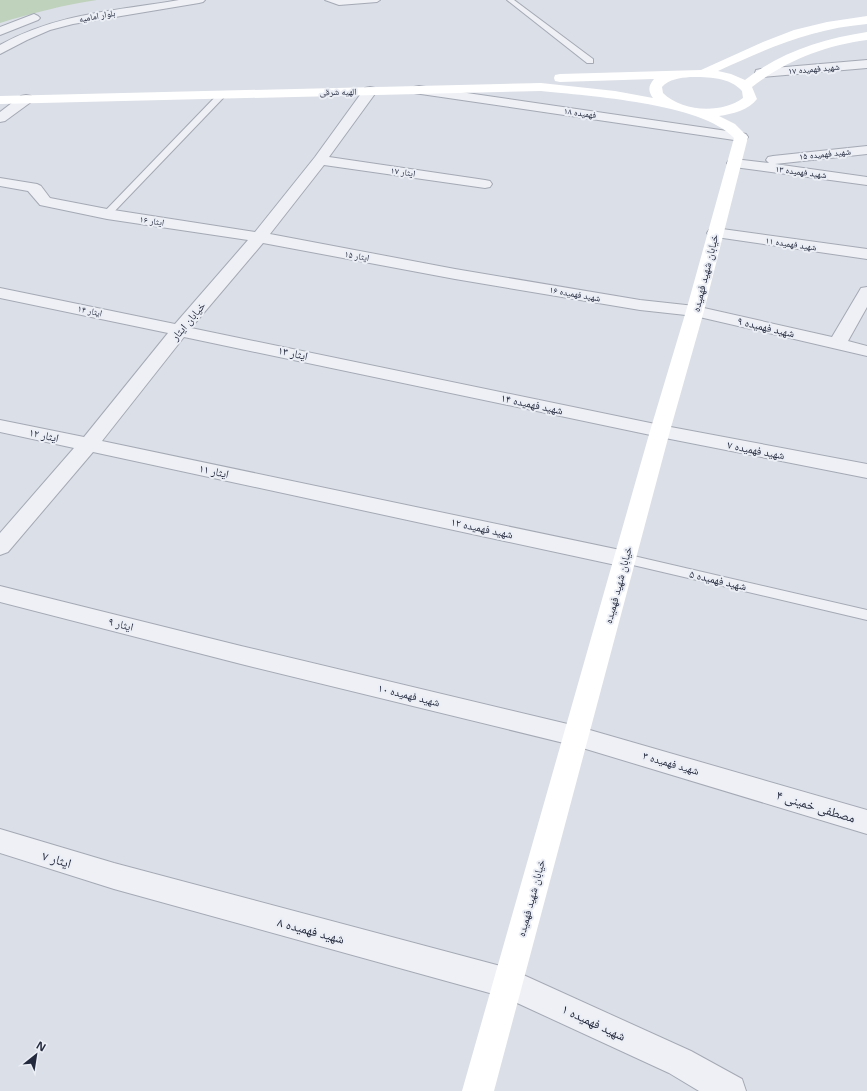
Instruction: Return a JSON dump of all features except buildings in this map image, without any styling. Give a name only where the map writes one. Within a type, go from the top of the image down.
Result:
[{"type":"street","name":"بلوار امامیه","points":[[76,8],[127,0]]},
{"type":"street","name":"بلوار امامیه","points":[[0,50],[14,41],[34,32],[81,18],[199,0]]},
{"type":"street","points":[[0,31],[46,15]]},
{"type":"street","points":[[704,73],[787,36],[806,30],[847,21],[867,20]]},
{"type":"street","points":[[745,86],[761,73],[779,62],[807,50],[830,42],[867,36]]},
{"type":"street","name":"شهید فهمیده ۱۷","points":[[761,73],[867,64]]},
{"type":"street","points":[[682,108],[721,111],[734,109],[744,105],[750,99],[750,93],[745,86],[732,79],[704,73],[677,75],[661,80],[657,84],[656,93],[660,98],[682,108],[718,119],[734,129],[741,137]]},
{"type":"street","name":"الهیه شرقی","points":[[0,93],[677,75]]},
{"type":"street","name":"الهیه شرقی","points":[[0,100],[541,87],[615,95],[682,108]]},
{"type":"street","name":"فهمیده ۱۸","points":[[419,90],[741,137]]},
{"type":"street","name":"خیابان ایثار","points":[[0,547],[89,444],[180,330],[259,237],[320,160],[370,91]]},
{"type":"street","points":[[0,118],[26,99]]},
{"type":"street","name":"خیابان شهید فهمیده","points":[[478,1091],[660,431],[695,311],[741,137]]},
{"type":"street","name":"شهید فهمیده ۱۵","points":[[734,164],[867,150]]},
{"type":"street","name":"ایثار ۱۷","points":[[320,160],[486,184]]},
{"type":"street","name":"شهید فهمیده ۱۳","points":[[734,164],[867,181]]},
{"type":"street","name":"ایثار ۱۶","points":[[0,182],[32,187],[36,189],[45,202],[107,214],[259,237]]},
{"type":"street","name":"شهید فهمیده ۱۱","points":[[715,233],[867,254]]},
{"type":"street","name":"ایثار ۱۵","points":[[259,237],[455,274]]},
{"type":"street","name":"شهید فهمیده ۱۶","points":[[455,274],[640,305],[695,311]]},
{"type":"street","points":[[837,344],[867,292]]},
{"type":"street","name":"ایثار ۱۴","points":[[0,293],[180,330]]},
{"type":"street","name":"شهید فهمیده ۹","points":[[695,311],[867,351]]},
{"type":"street","name":"ایثار ۱۳","points":[[180,330],[405,377]]},
{"type":"street","name":"شهید فهمیده ۱۴","points":[[405,377],[660,431]]},
{"type":"street","name":"ایثار ۱۲","points":[[0,426],[89,444]]},
{"type":"street","name":"شهید فهمیده ۷","points":[[660,431],[860,470]]},
{"type":"street","name":"ایثار ۱۱","points":[[89,444],[339,498]]},
{"type":"street","name":"شهید فهمیده ۱۲","points":[[339,498],[625,559]]},
{"type":"street","name":"ایثار ۹","points":[[0,594],[241,655]]},
{"type":"street","name":"شهید فهمیده ۱۰","points":[[241,655],[576,736]]},
{"type":"street","name":"شهید فهمیده ۳","points":[[576,736],[765,791]]},
{"type":"street","name":"مصطفی خمینی ۴","points":[[765,791],[867,822]]},
{"type":"street","name":"ایثار ۷","points":[[0,841],[114,876]]},
{"type":"street","name":"شهید فهمیده ۸","points":[[114,876],[508,983]]},
{"type":"street","name":"شهید فهمیده ۱","points":[[508,983],[680,1062],[730,1091]]},
{"type":"lane","points":[[328,0],[339,4],[376,0]]},
{"type":"lane","points":[[510,0],[590,61]]},
{"type":"lane","points":[[107,214],[222,95]]},
{"type":"lane","name":"شهید فهمیده ۵","points":[[625,559],[867,615]]},
{"type":"green space","points":[[0,0],[97,0],[72,4],[0,23]]}]
